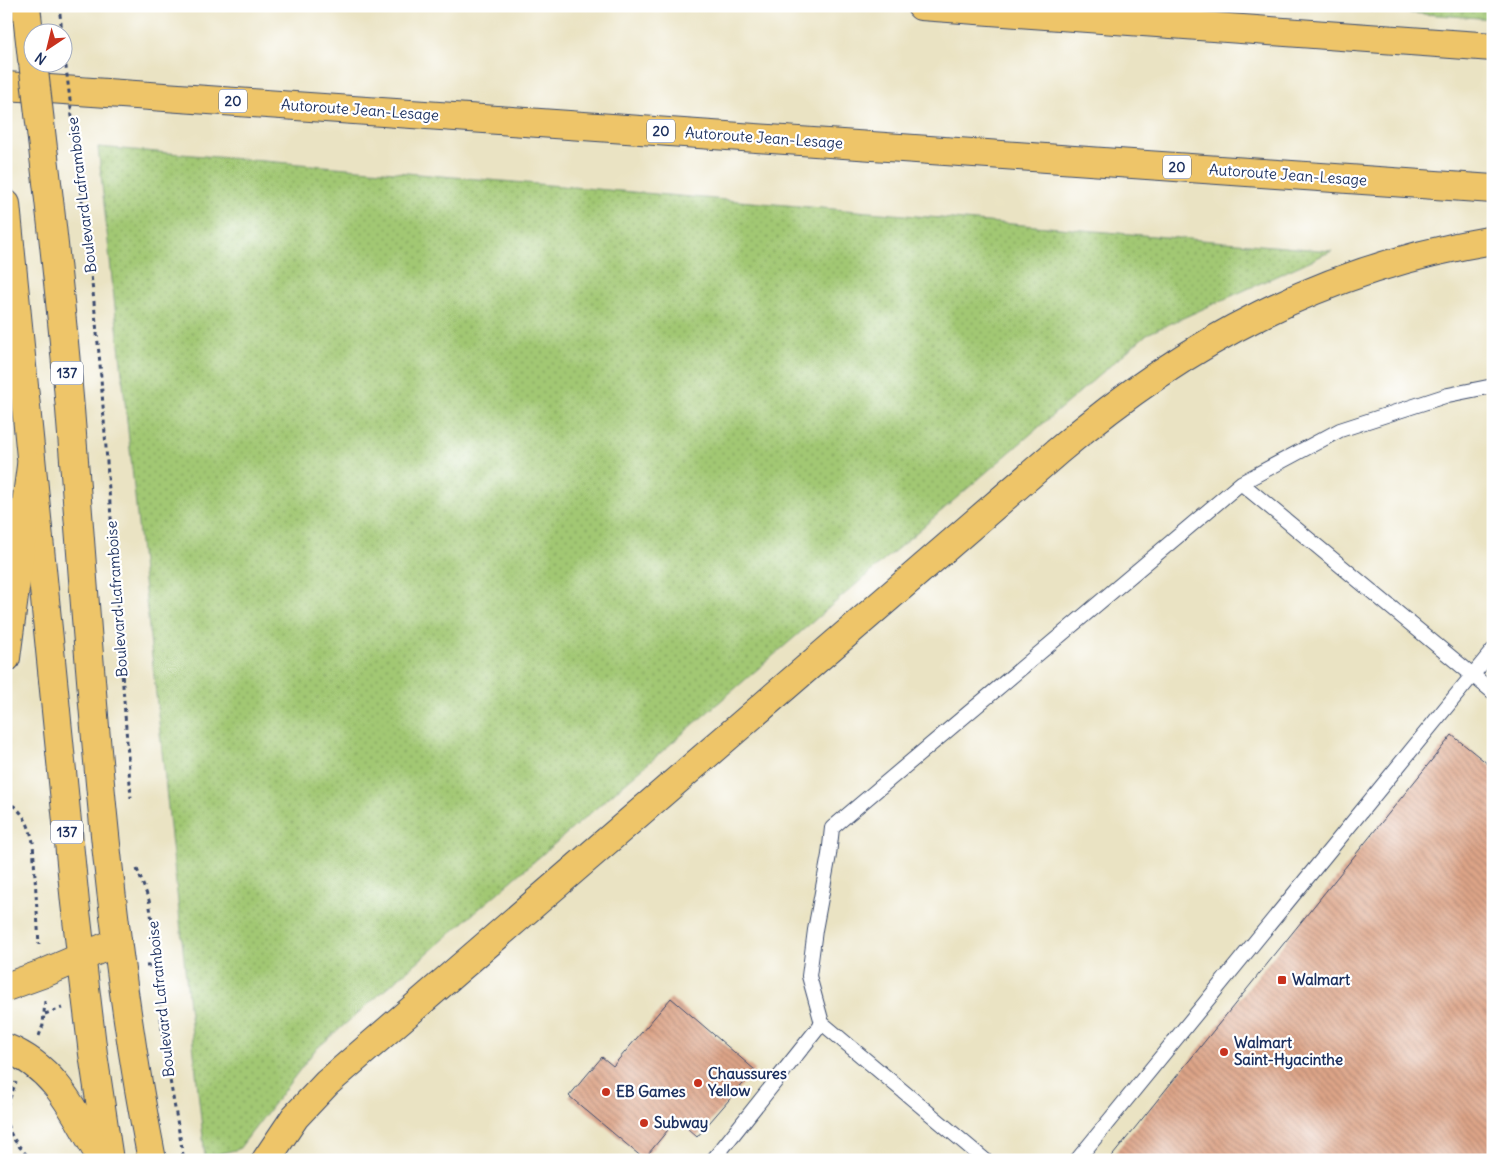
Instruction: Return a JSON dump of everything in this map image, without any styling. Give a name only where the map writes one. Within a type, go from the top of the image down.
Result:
[{"type":"main road","points":[[26,6],[28,22]]},
{"type":"main road","points":[[921,6],[1493,47]]},
{"type":"main road","name":"Boulevard Laframboise","points":[[34,72],[70,407],[95,736],[117,942],[152,1160]]},
{"type":"main road","name":"Autoroute Jean-Lesage","points":[[6,86],[1493,189]]},
{"type":"main road","name":"137","points":[[6,204],[81,957],[109,1160]]},
{"type":"main road","points":[[266,1160],[300,1110],[334,1076],[1051,457],[1115,404],[1197,348],[1240,324],[1290,300],[1344,278],[1388,264],[1493,240]]},
{"type":"main road","points":[[6,658],[31,466]]},
{"type":"main road","points":[[6,986],[42,974],[117,942]]},
{"type":"main road","points":[[6,1048],[27,1058],[51,1078],[62,1092],[102,1160]]},
{"type":"lane","points":[[985,1160],[822,1023],[809,976],[815,930],[830,855],[832,828],[1241,483],[1340,430],[1448,396],[1493,386]]},
{"type":"lane","points":[[1241,483],[1493,692]]},
{"type":"lane","points":[[1077,1160],[1493,650]]},
{"type":"lane","points":[[712,1160],[822,1023]]},
{"type":"path","name":"Boulevard Laframboise","points":[[59,6],[61,22]]},
{"type":"path","name":"Boulevard Laframboise","points":[[67,72],[101,374],[131,800]]},
{"type":"path","points":[[6,801],[22,814],[31,832],[40,946]]},
{"type":"path","name":"Boulevard Laframboise","points":[[137,866],[150,900],[156,949],[160,965],[160,1006],[163,1040],[184,1160]]},
{"type":"path","points":[[142,966],[160,965]]},
{"type":"path","points":[[36,1041],[42,1032],[45,1014],[63,1007]]},
{"type":"path","points":[[17,1078],[7,1106],[7,1125],[11,1136],[31,1160]]},
{"type":"green space","points":[[1313,6],[1493,6],[1493,19]]},
{"type":"green space","points":[[98,147],[1332,251],[1147,334],[315,1050],[239,1149],[205,1157]]},
{"type":"building","points":[[1452,735],[1493,768],[1493,1160],[1109,1160]]},
{"type":"building","points":[[671,998],[755,1070],[697,1137],[677,1119],[644,1159],[569,1096],[602,1057],[613,1066]]},
{"type":"place","name":"Walmart","points":[[1282,980]]},
{"type":"place","name":"Walmart Saint-Hyacinthe","points":[[1224,1052]]},
{"type":"place","name":"Chaussures Yellow","points":[[698,1083]]},
{"type":"place","name":"EB Games","points":[[606,1092]]},
{"type":"place","name":"Subway","points":[[644,1123]]}]
